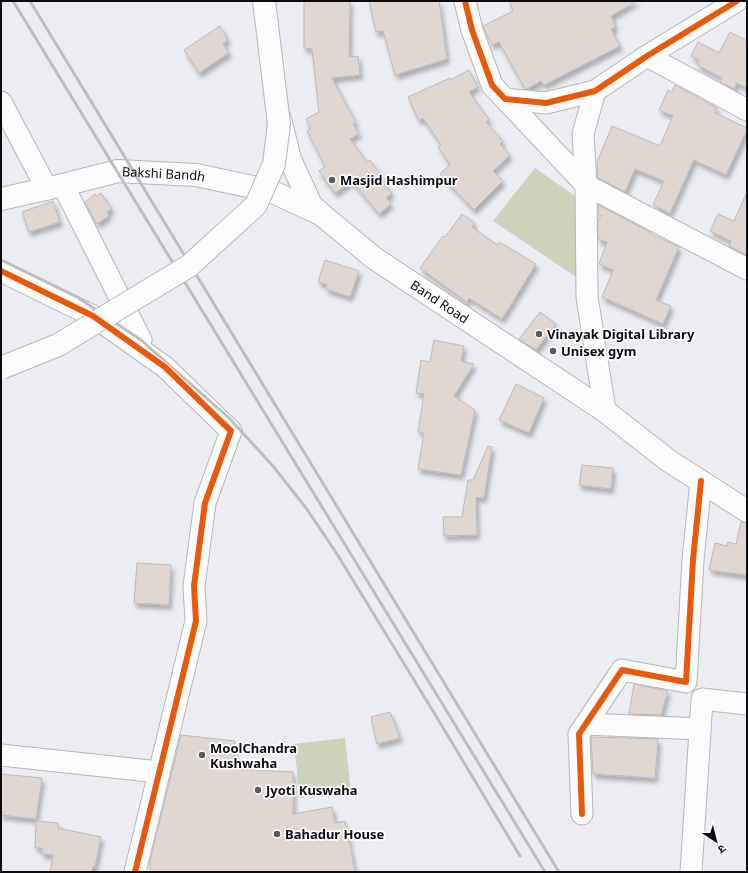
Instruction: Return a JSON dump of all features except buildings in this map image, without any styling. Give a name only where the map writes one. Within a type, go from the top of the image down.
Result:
[{"type":"main road","name":"Band Road","points":[[265,1],[265,25],[271,84],[290,159],[311,205],[374,258],[605,411],[669,461],[747,511]]},
{"type":"main road","points":[[1,368],[58,345],[188,266],[256,205],[274,164],[278,124],[265,1]]},
{"type":"main road","name":"Bakshi Bandh","points":[[1,199],[118,171],[196,175],[271,190],[322,215]]},
{"type":"street","points":[[465,1],[472,30],[492,85],[586,185],[747,269]]},
{"type":"street","points":[[505,99],[546,103],[595,91],[647,56],[737,1]]},
{"type":"street","points":[[647,56],[747,110]]},
{"type":"street","points":[[595,91],[583,134],[586,185],[587,297],[605,411]]},
{"type":"street","points":[[1,102],[55,187],[141,340]]},
{"type":"street","points":[[1,271],[93,316],[165,367],[231,431],[205,503],[194,586],[196,621],[135,872]]},
{"type":"street","points":[[582,814],[579,734],[622,670],[686,682],[693,560],[701,481]]},
{"type":"street","points":[[691,872],[702,699],[747,704]]},
{"type":"street","points":[[586,724],[700,729]]},
{"type":"street","points":[[1,755],[159,772]]},
{"type":"green space","points":[[535,168],[578,198],[579,279],[493,221]]},
{"type":"green space","points":[[345,738],[351,792],[300,798],[294,744]]},
{"type":"railway","points":[[13,1],[545,872]]},
{"type":"railway","points":[[30,1],[559,872]]},
{"type":"railway","points":[[1,260],[77,297],[141,340],[229,418],[273,466],[306,508],[337,554],[520,856]]},
{"type":"cycle path","points":[[465,1],[472,30],[492,85],[505,99],[546,103],[595,91],[647,56],[737,1]]},
{"type":"cycle path","points":[[1,271],[93,316],[165,367],[231,431],[205,503],[194,586],[196,621],[135,872]]},
{"type":"cycle path","points":[[582,814],[579,734],[622,670],[686,682],[693,560],[701,481]]},
{"type":"place","name":"Masjid Hashimpur","points":[[332,180]]},
{"type":"place","name":"Vinayak Digital Library","points":[[539,334]]},
{"type":"place","name":"Unisex gym","points":[[553,351]]},
{"type":"place","name":"MoolChandra Kushwaha","points":[[202,755]]},
{"type":"place","name":"Jyoti Kuswaha","points":[[258,790]]},
{"type":"place","name":"Bahadur House","points":[[277,834]]}]
